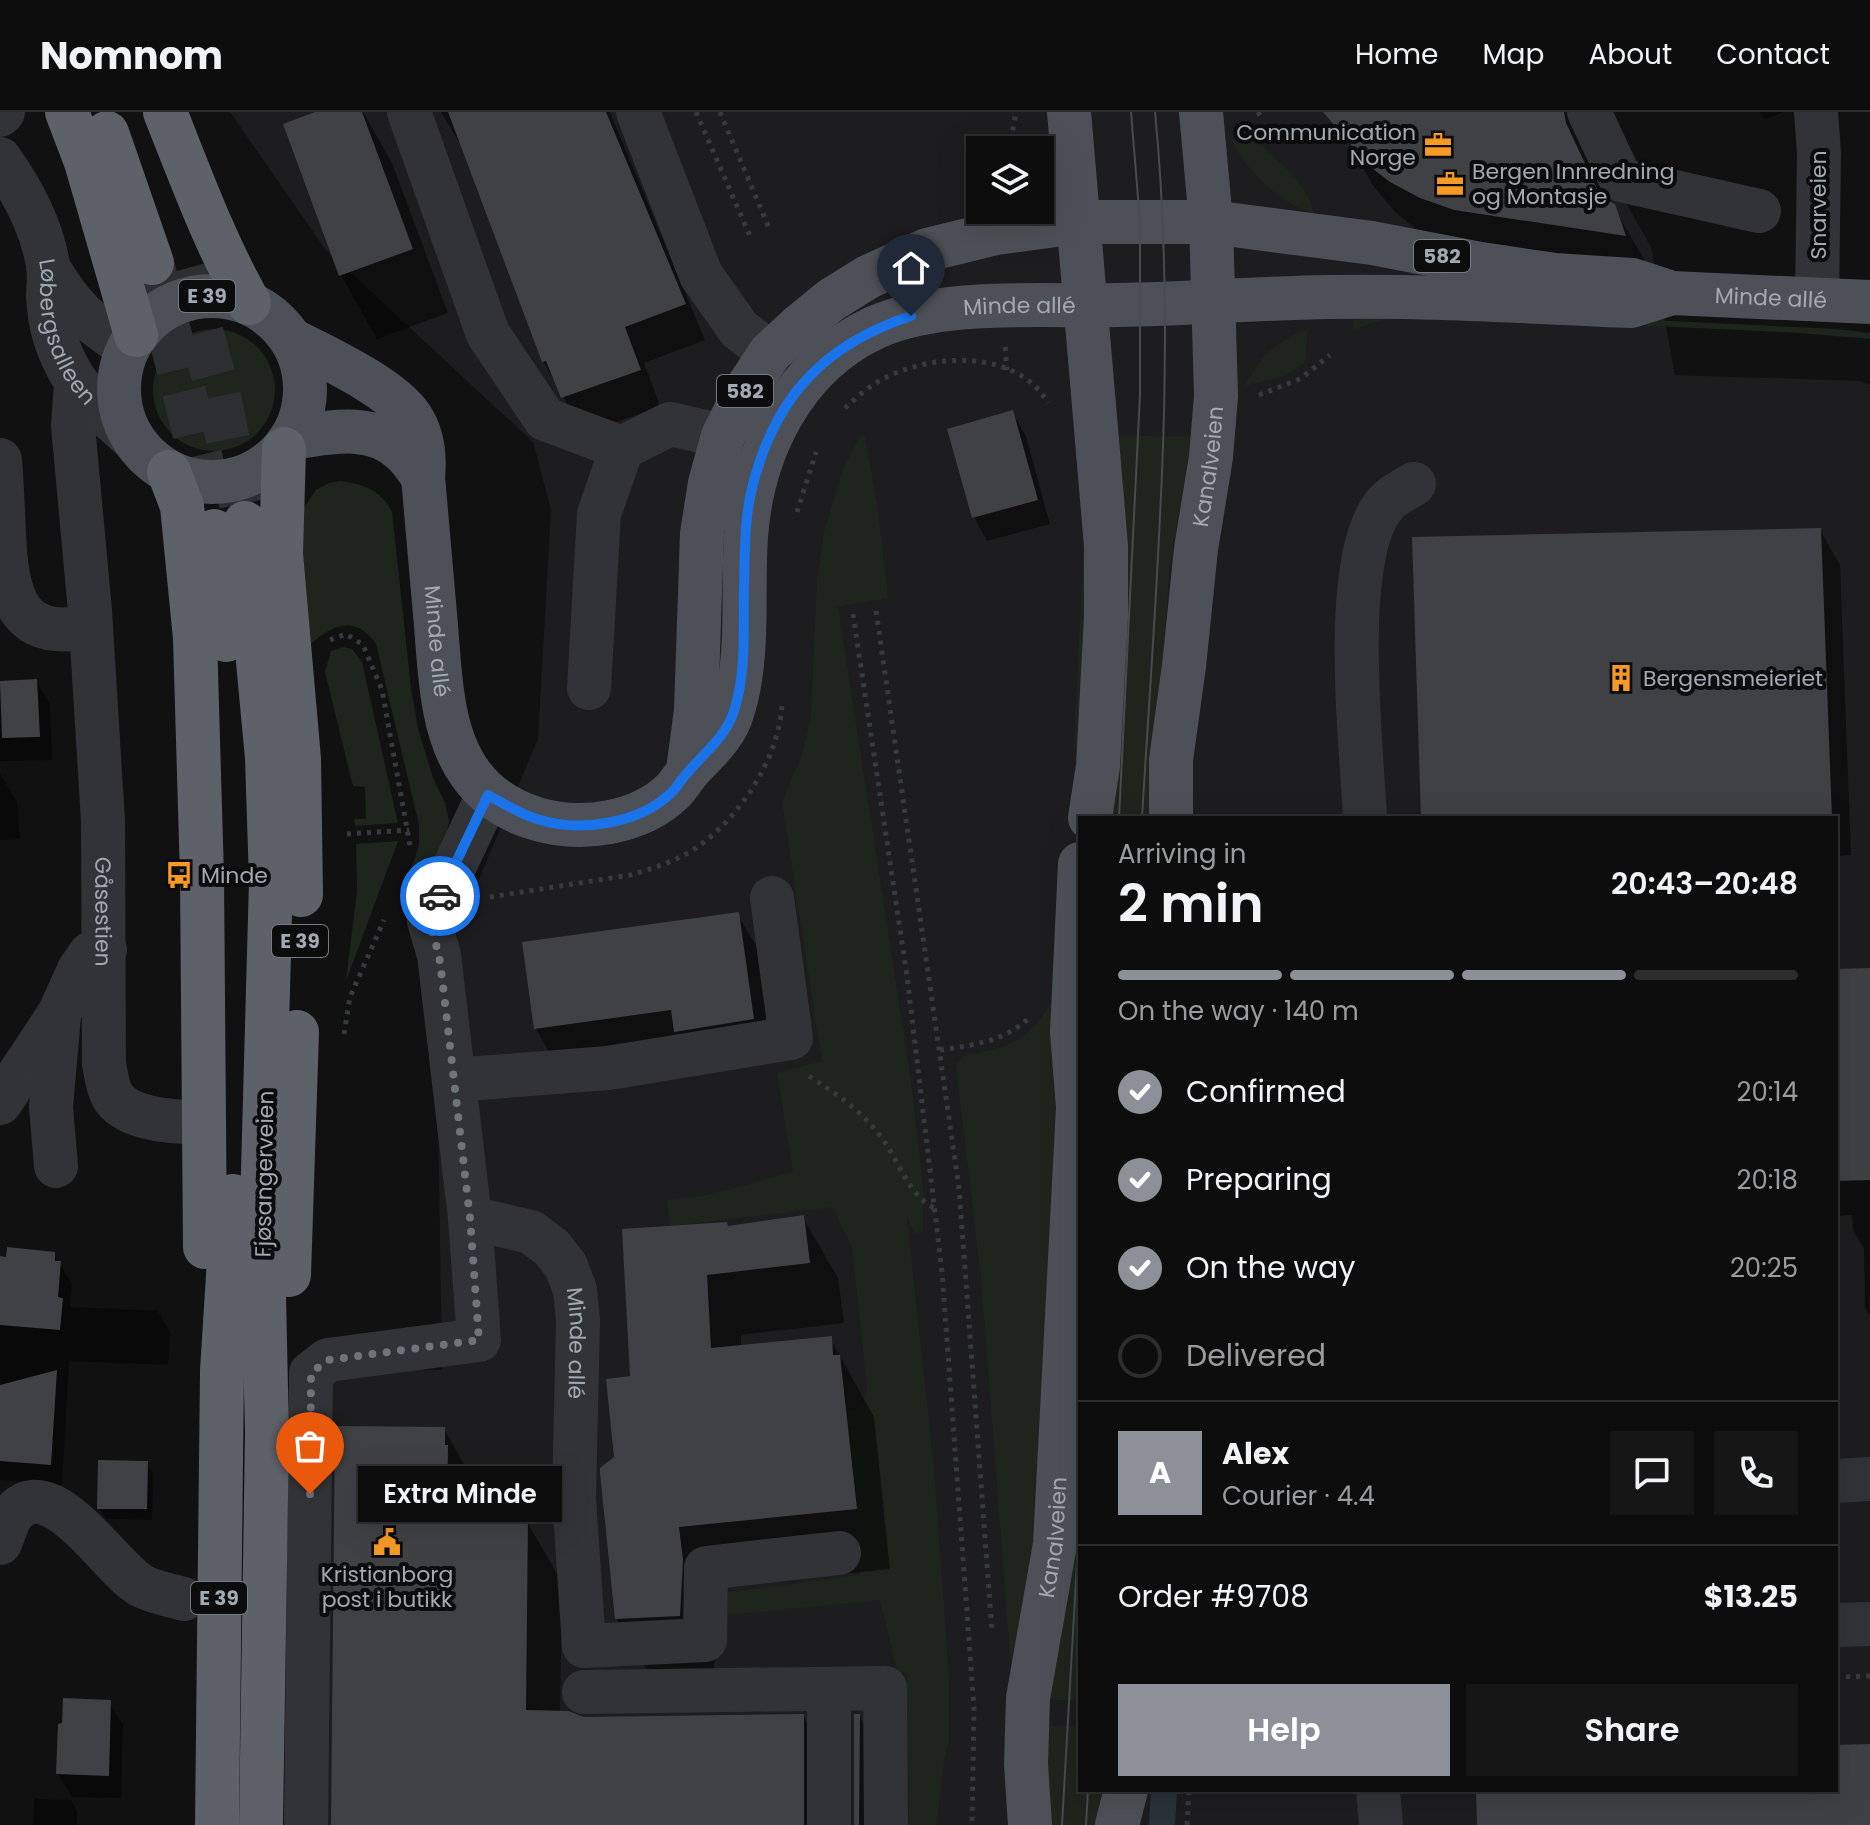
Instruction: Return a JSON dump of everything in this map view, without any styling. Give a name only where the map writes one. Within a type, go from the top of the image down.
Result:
[{"type":"highway","points":[[67,112],[86,162],[132,341]]},
{"type":"highway","name":"E 39","points":[[99,112],[166,260],[128,112]]},
{"type":"highway","name":"E 39","points":[[165,112],[201,209],[249,303]]},
{"type":"highway","name":"E 39","points":[[267,1432],[286,1314],[293,1209],[301,881],[299,759],[281,554],[288,444]]},
{"type":"highway","name":"E 39","points":[[169,472],[182,506],[195,638],[202,876],[205,1243],[222,1371]]},
{"type":"highway","name":"Fjøsangerveien","points":[[217,1825],[222,1371],[232,1241],[241,880],[229,527],[267,758],[271,881],[262,1207],[267,1432],[261,1825]]},
{"type":"main road","points":[[1069,112],[1106,546],[1106,617],[1098,766],[1090,816]]},
{"type":"main road","name":"Kanalveien","points":[[1171,816],[1171,760],[1215,420],[1215,303],[1201,112]]},
{"type":"main road","name":"Minde allé","points":[[688,771],[696,710],[702,534],[710,483],[723,436],[747,388],[770,353],[831,300],[868,277],[927,250],[981,235],[1078,222],[1211,222],[1372,243],[1555,275],[1632,280],[1672,293],[1870,302]]},
{"type":"main road","name":"Minde allé","points":[[292,340],[362,378],[399,404],[412,418],[425,456],[423,477],[441,676],[455,746],[468,772],[488,795],[515,811],[539,820],[571,826],[610,822],[640,813],[672,792],[688,771],[717,743],[733,713],[742,672],[746,535],[752,485],[769,439],[788,403],[810,374],[841,348],[874,328],[911,316],[974,308],[1215,303],[1332,297],[1631,306],[1672,293]]},
{"type":"main road","name":"E 39","points":[[228,297],[249,303],[280,325],[292,340],[305,379],[301,420],[288,444],[265,466],[242,478],[218,483],[192,481],[169,472],[149,458],[124,423],[118,384],[121,366],[132,341],[150,320],[167,307],[186,299],[228,297]]},
{"type":"main road","points":[[288,444],[336,431],[362,432],[383,438],[403,452],[423,477]]},
{"type":"main road","name":"Kanalveien","points":[[1030,1825],[1026,1764],[1028,1698],[1055,1544],[1078,1107],[1072,1032],[1078,906]]},
{"type":"main road","points":[[1117,1825],[1125,1792]]},
{"type":"street","points":[[409,112],[488,334],[545,419],[622,448]]},
{"type":"street","points":[[638,112],[701,275],[739,329],[770,353]]},
{"type":"street","points":[[1589,112],[1621,180],[1759,211]]},
{"type":"street","name":"Snarveien","points":[[1816,112],[1819,153],[1817,298]]},
{"type":"street","points":[[0,159],[31,214],[48,267]]},
{"type":"street","name":"Løbergsalleen","points":[[48,267],[65,297],[79,313],[132,341]]},
{"type":"street","name":"Løbergsalleen","points":[[48,267],[52,329],[62,356],[91,403],[133,439]]},
{"type":"street","name":"Gåsestien","points":[[76,383],[73,426],[91,626],[103,821],[104,1064],[112,1095],[124,1107],[149,1118],[204,1123]]},
{"type":"street","points":[[589,688],[599,514],[622,448],[670,424],[723,436]]},
{"type":"street","points":[[0,460],[7,581],[17,606],[27,617],[55,630],[91,626]]},
{"type":"street","points":[[1365,816],[1356,605],[1368,536],[1388,501],[1414,484]]},
{"type":"street","points":[[306,1825],[311,1373],[328,1360],[479,1340],[470,1218],[454,1080],[439,955],[429,921],[488,795]]},
{"type":"street","points":[[454,1080],[608,1068],[791,1038],[772,898]]},
{"type":"street","points":[[0,1103],[59,1014],[79,970],[90,954],[105,950]]},
{"type":"street","points":[[56,1166],[51,1107],[59,1014]]},
{"type":"street","name":"Minde allé","points":[[470,1218],[531,1232],[566,1266],[575,1290],[578,1320],[574,1498],[584,1646],[705,1640],[706,1568],[839,1553]]},
{"type":"street","points":[[1838,1481],[1870,1479]]},
{"type":"street","points":[[0,1543],[13,1513],[31,1502],[43,1502],[65,1511],[112,1561],[142,1586],[184,1599]]},
{"type":"street","points":[[1838,1625],[1870,1624]]},
{"type":"street","points":[[584,1692],[885,1688],[886,1825]]},
{"type":"street","points":[[829,1689],[829,1825]]},
{"type":"street","points":[[1378,1792],[1381,1825]]},
{"type":"path","points":[[696,112],[750,236]]},
{"type":"path","points":[[720,112],[769,228]]},
{"type":"path","points":[[1012,136],[1016,112]]},
{"type":"path","points":[[1005,351],[1007,370]]},
{"type":"path","points":[[1257,396],[1287,386],[1330,355]]},
{"type":"path","points":[[1042,394],[1052,411]]},
{"type":"path","points":[[876,611],[959,1188],[994,1647]]},
{"type":"path","points":[[853,614],[907,976],[942,1272],[974,1708],[972,1825]]},
{"type":"path","points":[[322,643],[346,634],[363,645],[382,690],[412,847],[410,854]]},
{"type":"path","points":[[347,834],[409,830]]},
{"type":"path","points":[[350,997],[386,914]]},
{"type":"path","points":[[940,1050],[1005,1036],[1033,1014]]},
{"type":"path","points":[[791,1038],[800,1071],[855,1107],[880,1135],[920,1200],[935,1208]]},
{"type":"path","points":[[1838,1677],[1870,1676]]},
{"type":"path","points":[[1187,1825],[1189,1792]]},
{"type":"shaded area","points":[[230,112],[1575,112],[1651,247],[1675,375],[1861,381],[1870,385],[1870,1825],[312,1825],[322,1370],[442,1370],[436,981],[538,739],[551,510],[533,442],[325,249]]},
{"type":"shaded area","points":[[1255,138],[1298,180],[1314,214],[1287,201],[1265,185],[1231,140]]},
{"type":"shaded area","points":[[1420,309],[1836,329],[1870,333],[1870,339],[1420,315],[1387,318],[1353,330],[1354,312]]},
{"type":"shaded area","points":[[1308,328],[1305,362],[1284,376],[1245,386],[1270,351]]},
{"type":"shaded area","points":[[214,329],[237,334],[257,347],[270,367],[275,390],[270,413],[257,433],[237,446],[214,451],[191,446],[171,433],[158,413],[153,390],[158,367],[171,347],[191,334]]},
{"type":"shaded area","points":[[1110,435],[1192,437],[1169,571],[1157,779],[1159,816],[1102,816]]},
{"type":"shaded area","points":[[860,436],[865,437],[878,509],[888,598],[838,607],[911,1080],[924,1195],[923,1232],[914,1233],[907,1217],[934,1469],[949,1676],[949,1742],[937,1825],[909,1825],[907,1673],[897,1671],[880,1600],[718,1616],[721,1593],[860,1575],[848,1412],[863,1405],[867,1387],[852,1248],[833,1207],[670,1226],[667,1200],[704,1196],[793,1172],[777,1073],[822,1061],[782,802],[802,755],[811,716],[817,580],[824,531],[844,466]]},
{"type":"shaded area","points":[[341,481],[371,490],[383,498],[392,512],[418,728],[449,821],[444,848],[418,890],[409,893],[406,886],[419,845],[419,825],[376,644],[358,628],[340,626],[321,636],[304,651],[300,513],[316,490]]},
{"type":"shaded area","points":[[1091,509],[1079,745],[1074,751],[1084,530]]},
{"type":"shaded area","points":[[344,647],[352,649],[362,662],[398,823],[355,826],[354,819],[366,819],[365,787],[353,786],[325,672],[331,651]]},
{"type":"shaded area","points":[[398,841],[346,981],[357,890],[356,844]]},
{"type":"shaded area","points":[[1054,998],[1067,1112],[1045,1516],[1012,1680],[981,1278],[956,1066],[963,1055],[993,1050],[1017,1040],[1037,1024]]},
{"type":"shaded area","points":[[1078,1309],[1078,1701],[1041,1699]]},
{"type":"shaded area","points":[[1039,1725],[1078,1727],[1078,1792],[1114,1792],[1106,1825],[1042,1825]]},
{"type":"shaded area","points":[[1151,1792],[1177,1792],[1175,1825],[1149,1825]]},
{"type":"building","points":[[315,112],[362,112],[413,249],[339,276],[283,124]]},
{"type":"building","points":[[448,112],[606,112],[686,304],[625,327],[641,370],[561,398],[546,361],[542,362]]},
{"type":"building","points":[[1323,112],[1564,112],[1566,123],[1598,191],[1615,204],[1626,236],[1454,210],[1420,198],[1390,182],[1368,165]]},
{"type":"building","points":[[1013,410],[1038,500],[972,518],[947,429]]},
{"type":"building","name":"Bergensmeieriet","points":[[1821,528],[1832,816],[1421,816],[1412,537]]},
{"type":"building","points":[[37,679],[40,737],[2,738],[0,681]]},
{"type":"building","points":[[739,912],[754,1019],[674,1032],[671,1010],[534,1029],[522,942]]},
{"type":"building","points":[[1870,968],[1870,1180],[1838,1181],[1838,969]]},
{"type":"building","points":[[804,1215],[810,1263],[707,1275],[711,1348],[832,1336],[833,1355],[840,1355],[857,1509],[679,1527],[683,1560],[680,1616],[615,1619],[600,1468],[614,1457],[606,1379],[630,1376],[622,1229],[727,1222],[728,1226]]},
{"type":"building","points":[[7,1247],[55,1252],[55,1261],[61,1261],[58,1297],[63,1298],[60,1330],[0,1325],[0,1256],[6,1257]]},
{"type":"building","points":[[57,1370],[51,1465],[0,1461],[0,1385]]},
{"type":"building","points":[[335,1426],[445,1427],[445,1445],[448,1445],[447,1519],[528,1520],[526,1710],[568,1711],[584,1717],[804,1714],[804,1825],[331,1825]]},
{"type":"building","points":[[98,1460],[148,1461],[147,1509],[97,1509]]},
{"type":"building","points":[[63,1698],[111,1700],[109,1776],[56,1774],[58,1724],[62,1723]]},
{"type":"building","points":[[854,1714],[860,1714],[859,1825],[854,1825]]},
{"type":"building","points":[[1870,1744],[1870,1825],[1477,1825],[1476,1792],[1838,1792],[1838,1745]]},
{"type":"tunnel","points":[[152,263],[201,459],[214,531]]},
{"type":"tunnel","points":[[184,269],[218,392],[245,523]]},
{"type":"tram line","points":[[1119,816],[1140,395],[1140,222],[1131,112]]},
{"type":"tram line","points":[[1142,816],[1165,377],[1162,200],[1155,112]]},
{"type":"tram line","points":[[1062,1825],[1078,1545]]},
{"type":"tram line","points":[[1086,1825],[1088,1792]]},
{"type":"way so far","points":[[310,1494],[311,1373],[328,1360],[479,1340],[470,1218],[443,986],[439,955],[429,921],[440,896]]},
{"type":"place","name":"Communication Norge","points":[[1438,145]]},
{"type":"place","name":"Bergen Innredning og Montasje","points":[[1450,184]]},
{"type":"place","name":"Bergensmeieriet","points":[[1621,678]]},
{"type":"place","name":"Minde","points":[[179,875]]},
{"type":"place","name":"Extra Minde","points":[[310,1494]]},
{"type":"place","name":"Kristianborg post i butikk","points":[[387,1542]]},
{"type":"route","points":[[440,896],[488,795],[515,811],[539,820],[571,826],[610,822],[640,813],[672,792],[688,771],[717,743],[733,713],[742,672],[746,535],[752,485],[769,439],[788,403],[810,374],[841,348],[874,328],[911,316]]}]
